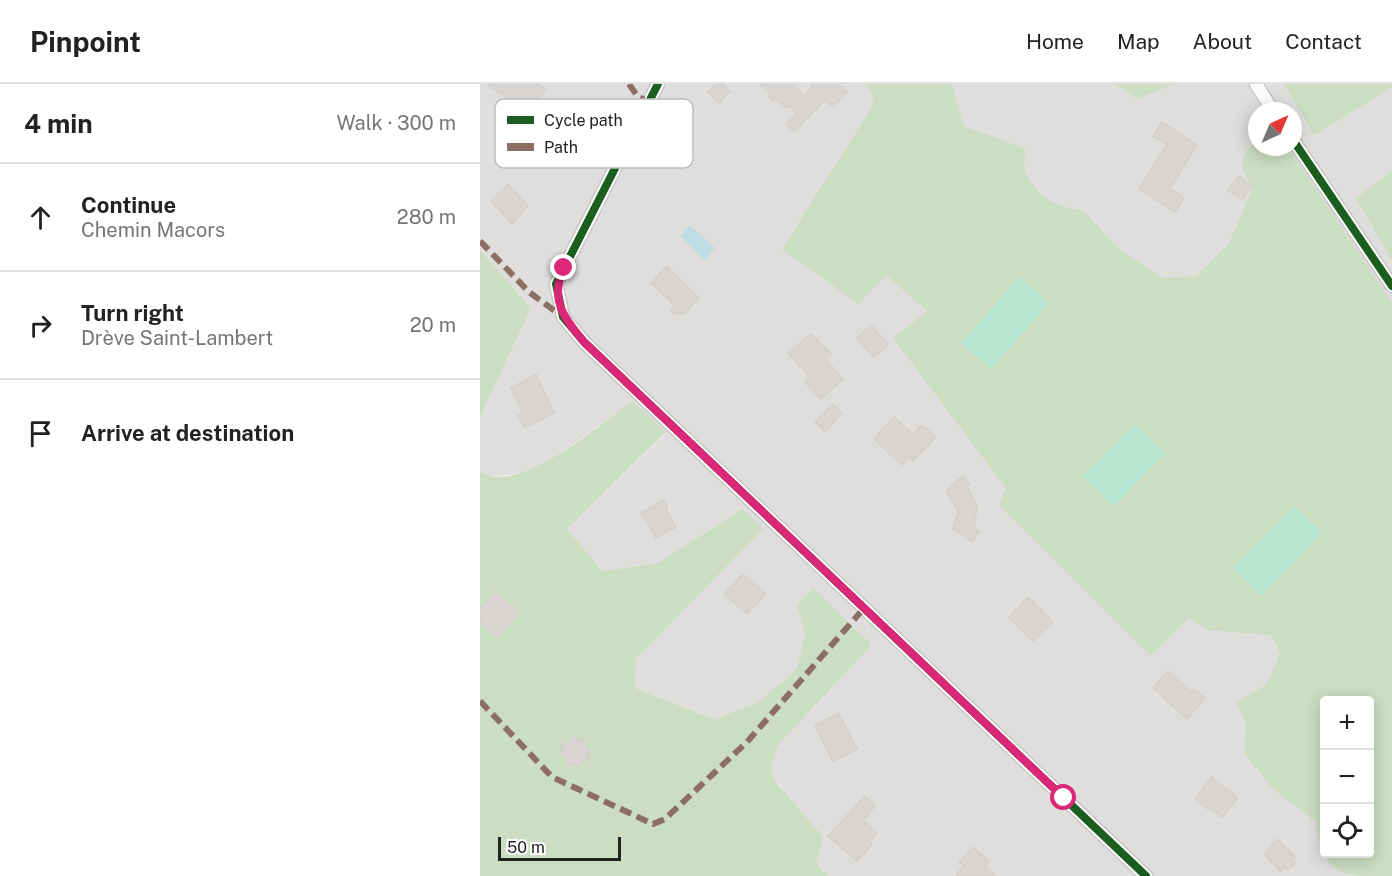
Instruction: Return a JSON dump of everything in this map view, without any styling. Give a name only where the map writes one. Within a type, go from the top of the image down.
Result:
[{"type":"street","points":[[650,99],[658,84]]},
{"type":"street","points":[[1256,84],[1267,102]]},
{"type":"street","points":[[1302,153],[1392,286]]},
{"type":"street","points":[[615,168],[556,284],[563,316],[584,342],[1146,876]]},
{"type":"shaded area","points":[[480,84],[1284,84],[1294,102],[1248,102],[1248,156],[1302,156],[1302,115],[1314,136],[1392,87],[1392,170],[1357,198],[1392,261],[1392,876],[828,876],[816,864],[781,786],[775,781],[771,767],[778,745],[872,645],[797,605],[805,635],[797,669],[756,704],[713,719],[635,688],[635,659],[762,530],[742,509],[658,563],[603,571],[567,529],[666,433],[632,401],[546,464],[523,473],[487,477],[480,472],[480,417],[531,308],[480,250]]},
{"type":"green space","points":[[864,84],[952,84],[964,126],[1025,149],[1026,173],[1036,189],[1057,204],[1083,210],[1119,249],[1163,278],[1197,276],[1229,243],[1253,187],[1242,162],[1248,150],[1248,156],[1294,156],[1392,303],[1392,876],[1346,873],[1337,869],[1327,858],[1374,858],[1374,696],[1320,696],[1320,842],[1315,821],[1272,788],[1245,754],[1246,724],[1236,703],[1266,685],[1280,654],[1271,635],[1207,630],[1189,618],[1151,656],[999,505],[1006,488],[893,338],[927,311],[886,275],[858,304],[782,249],[874,104],[870,90]]},
{"type":"green space","points":[[1114,84],[1173,84],[1138,99]]},
{"type":"green space","points":[[1284,84],[1392,84],[1392,87],[1314,136],[1302,115],[1302,102],[1294,102]]},
{"type":"green space","points":[[1392,170],[1392,261],[1356,198]]},
{"type":"green space","points":[[480,250],[531,308],[480,417]]},
{"type":"green space","points":[[1019,277],[1049,303],[991,369],[961,343]]},
{"type":"green space","points":[[632,401],[666,432],[567,529],[603,571],[658,563],[742,509],[763,529],[636,659],[635,688],[713,719],[756,704],[797,669],[805,635],[797,605],[813,588],[872,645],[778,745],[771,767],[775,781],[823,837],[816,863],[828,876],[480,876],[480,472],[496,477],[516,475],[537,467],[580,440]]},
{"type":"green space","points":[[1135,424],[1165,453],[1114,506],[1083,476]]},
{"type":"green space","points":[[1294,506],[1322,533],[1261,596],[1233,568]]},
{"type":"water","points":[[690,225],[715,248],[705,260],[680,236]]},
{"type":"building","points":[[487,84],[538,84],[546,90],[539,99],[508,99]]},
{"type":"building","points":[[716,84],[723,84],[730,91],[719,103],[708,92]]},
{"type":"building","points":[[760,84],[794,84],[803,96],[812,87],[811,84],[838,84],[847,92],[833,107],[825,100],[794,132],[786,123],[797,113],[789,105],[786,108],[776,99],[773,101]]},
{"type":"building","points":[[1162,122],[1197,145],[1170,188],[1184,198],[1175,212],[1139,189],[1167,144],[1153,136]]},
{"type":"building","points":[[1239,176],[1252,186],[1242,200],[1228,190]]},
{"type":"building","points":[[508,184],[528,206],[512,224],[491,201]]},
{"type":"building","points":[[667,266],[699,298],[684,314],[674,314],[671,311],[674,305],[651,283]]},
{"type":"building","points":[[871,325],[888,344],[874,358],[857,338]]},
{"type":"building","points":[[811,334],[831,354],[825,359],[843,379],[821,399],[805,382],[810,377],[788,353]]},
{"type":"building","points":[[536,374],[554,413],[525,428],[518,416],[523,413],[511,388]]},
{"type":"building","points":[[833,404],[842,413],[825,432],[815,422]]},
{"type":"building","points":[[894,417],[913,434],[922,425],[936,437],[913,461],[909,457],[902,465],[874,439]]},
{"type":"building","points":[[962,476],[969,484],[967,487],[977,506],[974,528],[979,532],[972,542],[953,529],[958,511],[946,491]]},
{"type":"building","points":[[664,500],[668,506],[665,508],[676,527],[656,538],[641,513]]},
{"type":"building","points":[[743,574],[766,594],[747,614],[724,594]]},
{"type":"building","points":[[495,591],[519,612],[498,637],[480,622],[480,609]]},
{"type":"building","points":[[1028,597],[1053,622],[1033,641],[1009,617]]},
{"type":"building","points":[[1168,671],[1191,692],[1194,689],[1205,698],[1187,719],[1153,688]]},
{"type":"building","points":[[839,713],[857,749],[833,762],[815,725]]},
{"type":"building","points":[[575,736],[578,741],[582,738],[590,751],[587,753],[590,757],[577,767],[573,763],[569,765],[560,753],[564,750],[561,746]]},
{"type":"building","points":[[1211,777],[1238,798],[1222,817],[1212,810],[1212,806],[1209,810],[1195,799]]},
{"type":"building","points":[[865,796],[875,806],[863,820],[877,833],[869,841],[872,844],[857,861],[828,836]]},
{"type":"building","points":[[1277,839],[1296,857],[1292,861],[1295,864],[1288,870],[1285,867],[1281,872],[1264,855]]},
{"type":"building","points":[[973,847],[989,861],[985,866],[997,876],[956,876],[964,865],[959,862]]},
{"type":"marked path","points":[[629,84],[638,97],[644,99]]},
{"type":"marked path","points":[[480,241],[529,292],[563,317]]},
{"type":"marked path","points":[[480,701],[552,777],[653,824],[665,819],[747,742],[865,607]]},
{"type":"cycle path","points":[[650,99],[658,84]]},
{"type":"cycle path","points":[[1302,153],[1392,286]]},
{"type":"cycle path","points":[[615,168],[556,284],[563,317],[584,342],[1146,876]]},
{"type":"route","points":[[564,268],[556,284],[563,316],[584,342],[904,643],[1064,798]]}]
